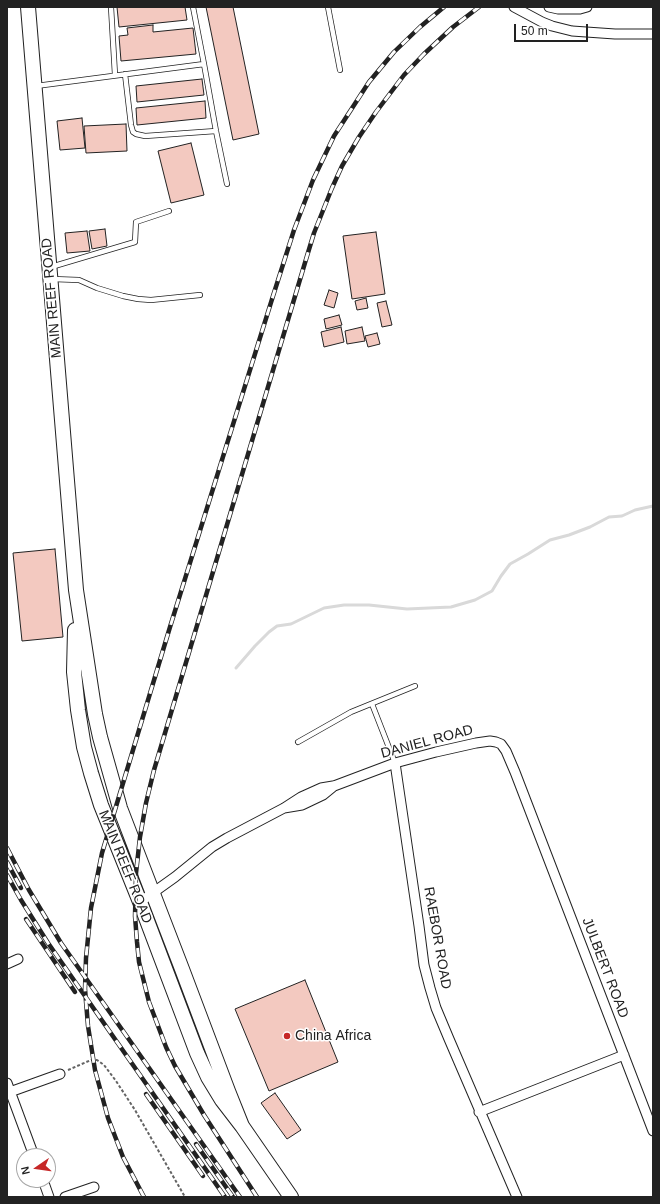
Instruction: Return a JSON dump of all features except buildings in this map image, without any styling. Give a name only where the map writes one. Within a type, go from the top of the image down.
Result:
[{"type":"main road","name":"MAIN REEF ROAD","points":[[28,7],[76,590],[89,679],[100,737],[120,808],[242,1126]]},
{"type":"main road","name":"MAIN REEF ROAD","points":[[76,590],[74,672],[78,710],[90,773],[101,805],[140,902],[197,1053],[208,1077],[222,1100],[242,1126],[291,1197]]},
{"type":"main road","points":[[118,846],[132,837]]},
{"type":"street","points":[[514,7],[542,22],[572,31],[615,34],[653,34]]},
{"type":"street","points":[[550,7],[558,9],[580,9],[587,7]]},
{"type":"street","name":"DANIEL ROAD","points":[[140,902],[222,841],[284,808],[301,797],[321,788],[334,786],[395,763],[436,752],[490,741],[501,744],[506,752],[531,815]]},
{"type":"street","name":"RAEBOR ROAD","points":[[395,763],[426,972],[436,1008],[479,1112],[517,1197]]},
{"type":"street","name":"JULBERT ROAD","points":[[531,815],[653,1131]]},
{"type":"street","points":[[7,964],[18,959]]},
{"type":"street","points":[[479,1112],[624,1055]]},
{"type":"street","points":[[9,1093],[60,1074]]},
{"type":"street","points":[[7,1083],[9,1093],[31,1148]]},
{"type":"street","points":[[65,1197],[94,1187]]},
{"type":"lane","points":[[111,7],[115,75]]},
{"type":"lane","points":[[193,7],[216,131],[228,184]]},
{"type":"lane","points":[[328,7],[340,70]]},
{"type":"lane","points":[[35,86],[204,64]]},
{"type":"lane","points":[[125,74],[131,125],[133,132],[136,134],[145,136],[216,131]]},
{"type":"lane","points":[[50,274],[135,242],[136,222],[169,211]]},
{"type":"lane","points":[[50,274],[80,280],[97,288],[138,299],[151,300],[200,295]]},
{"type":"lane","points":[[298,742],[351,712],[415,686]]},
{"type":"lane","points":[[372,704],[395,763]]},
{"type":"path","points":[[60,1074],[91,1060],[97,1060],[104,1065],[135,1110],[185,1197]]},
{"type":"waterway","points":[[236,668],[255,646],[277,626],[291,624],[324,608],[344,605],[369,605],[407,609],[451,607],[475,600],[492,591],[510,564],[550,540],[590,527],[609,517],[622,516],[635,510],[653,506]]},
{"type":"railway","points":[[144,1197],[123,1157],[108,1118],[95,1070],[88,1026],[85,989],[86,958],[91,908],[102,853],[170,627],[273,296],[294,230],[313,180],[334,136],[369,82],[394,52],[444,7]]},
{"type":"railway","points":[[257,1197],[204,1115],[175,1066],[149,1002],[139,962],[135,916],[136,873],[146,803],[154,770],[307,256],[314,233],[332,188],[342,166],[359,137],[404,75],[453,27],[479,7]]},
{"type":"railway","points":[[7,848],[29,890],[61,943],[240,1197]]},
{"type":"railway","points":[[7,862],[21,888]]},
{"type":"railway","points":[[7,875],[48,943],[225,1197]]},
{"type":"railway","points":[[26,919],[75,992]]},
{"type":"railway","points":[[146,1094],[203,1176]]},
{"type":"railway","points":[[196,1144],[233,1197]]},
{"type":"place","name":"China Africa","points":[[287,1036]]}]
